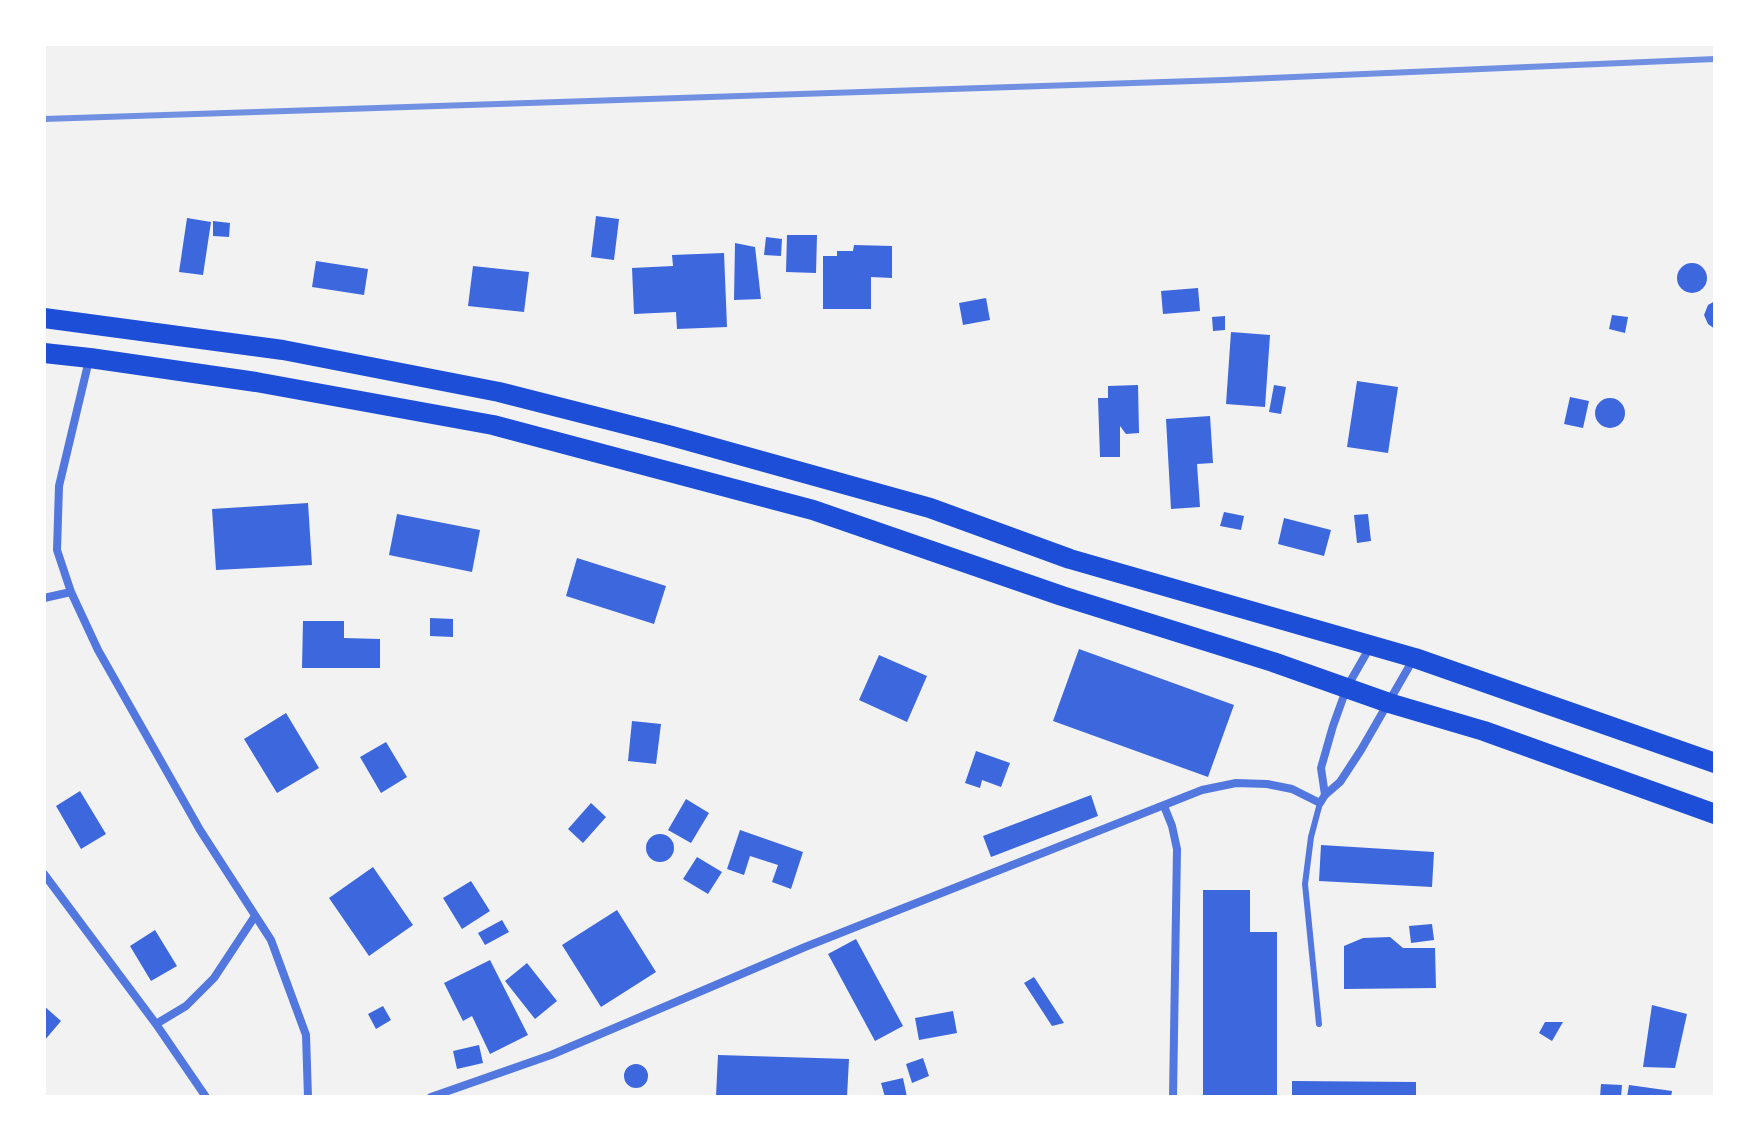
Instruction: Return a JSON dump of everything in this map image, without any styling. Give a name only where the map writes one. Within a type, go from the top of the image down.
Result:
[{"type":"highway","points":[[44,318],[283,350],[499,392],[668,435],[930,508],[1070,559],[1415,658],[1715,763]]},
{"type":"highway","points":[[44,353],[256,382],[493,425],[813,510],[1062,596],[1484,731],[1715,814]]},
{"type":"street","points":[[90,358],[59,486],[57,550],[71,592],[98,650],[200,830],[271,940],[306,1035],[308,1097]]},
{"type":"street","points":[[44,598],[71,592]]},
{"type":"street","points":[[1323,799],[1321,768],[1333,726],[1347,687],[1370,646]]},
{"type":"street","points":[[1323,799],[1340,782],[1415,658]]},
{"type":"street","points":[[431,1097],[551,1055],[805,947],[1202,790],[1236,783],[1280,785],[1323,799]]},
{"type":"street","points":[[1164,806],[1177,849],[1173,1097]]},
{"type":"street","points":[[44,874],[156,1024],[206,1097]]},
{"type":"street","points":[[156,1024],[186,1006],[214,978],[255,916]]},
{"type":"lane","points":[[1319,1024],[1305,884],[1311,837],[1323,799]]},
{"type":"building","points":[[596,216],[619,219],[614,260],[591,257]]},
{"type":"building","points":[[187,218],[211,222],[203,275],[179,272]]},
{"type":"building","points":[[213,221],[230,223],[229,237],[213,236]]},
{"type":"building","points":[[787,235],[817,235],[816,273],[786,272]]},
{"type":"building","points":[[766,237],[782,239],[781,256],[764,255]]},
{"type":"building","points":[[735,243],[755,247],[761,299],[734,300]]},
{"type":"building","points":[[854,245],[892,246],[892,278],[871,277],[871,309],[823,309],[823,256],[837,256],[837,251],[853,251]]},
{"type":"building","points":[[724,253],[727,327],[677,329],[676,312],[634,314],[632,268],[673,266],[672,255]]},
{"type":"building","points":[[316,261],[368,269],[364,295],[312,287]]},
{"type":"building","points":[[1692,263],[1702,268],[1707,278],[1702,288],[1692,293],[1682,288],[1677,278],[1682,268]]},
{"type":"building","points":[[473,266],[529,272],[524,312],[468,306]]},
{"type":"building","points":[[1198,288],[1200,311],[1163,314],[1161,291]]},
{"type":"building","points":[[986,298],[990,320],[963,325],[959,303]]},
{"type":"building","points":[[1715,301],[1715,329],[1708,324],[1704,315],[1708,305]]},
{"type":"building","points":[[1612,315],[1628,317],[1625,333],[1609,329]]},
{"type":"building","points":[[1225,316],[1225,330],[1213,331],[1212,317]]},
{"type":"building","points":[[1231,332],[1270,335],[1265,407],[1226,404]]},
{"type":"building","points":[[1357,381],[1398,387],[1388,453],[1347,447]]},
{"type":"building","points":[[1138,385],[1139,433],[1126,434],[1120,426],[1120,457],[1100,457],[1098,398],[1108,398],[1108,386]]},
{"type":"building","points":[[1274,385],[1286,387],[1281,414],[1269,412]]},
{"type":"building","points":[[1570,397],[1589,401],[1583,428],[1564,424]]},
{"type":"building","points":[[1610,398],[1620,403],[1625,413],[1620,423],[1610,428],[1600,423],[1595,413],[1600,403]]},
{"type":"building","points":[[1210,416],[1213,463],[1197,464],[1200,507],[1171,509],[1166,419]]},
{"type":"building","points":[[308,503],[312,565],[216,570],[212,509]]},
{"type":"building","points":[[1224,512],[1244,516],[1241,530],[1220,526]]},
{"type":"building","points":[[397,514],[480,530],[472,572],[389,555]]},
{"type":"building","points":[[1368,514],[1371,541],[1357,543],[1354,515]]},
{"type":"building","points":[[1284,518],[1331,530],[1324,556],[1278,544]]},
{"type":"building","points":[[577,558],[666,586],[654,624],[566,596]]},
{"type":"building","points":[[430,618],[453,619],[453,637],[430,636]]},
{"type":"building","points":[[303,621],[344,621],[344,638],[380,639],[380,668],[302,668]]},
{"type":"building","points":[[1079,649],[1234,705],[1208,777],[1053,721]]},
{"type":"building","points":[[879,655],[927,676],[907,722],[859,700]]},
{"type":"building","points":[[286,713],[319,768],[277,793],[244,739]]},
{"type":"building","points":[[632,721],[661,724],[656,764],[628,761]]},
{"type":"building","points":[[386,742],[407,777],[381,793],[360,757]]},
{"type":"building","points":[[976,751],[1010,763],[1001,787],[982,780],[980,788],[965,783]]},
{"type":"building","points":[[80,791],[106,834],[81,849],[56,806]]},
{"type":"building","points":[[1091,795],[1098,816],[991,857],[983,836]]},
{"type":"building","points":[[686,799],[709,813],[691,843],[668,830]]},
{"type":"building","points":[[591,803],[606,817],[583,843],[568,829]]},
{"type":"building","points":[[740,830],[803,852],[791,889],[772,882],[778,865],[750,856],[744,875],[727,869]]},
{"type":"building","points":[[660,834],[670,838],[674,848],[670,858],[660,862],[650,858],[646,848],[650,838]]},
{"type":"building","points":[[1321,845],[1434,852],[1432,887],[1319,881]]},
{"type":"building","points":[[697,857],[722,872],[708,894],[683,879]]},
{"type":"building","points":[[373,867],[413,925],[369,956],[329,898]]},
{"type":"building","points":[[471,881],[490,911],[462,929],[443,898]]},
{"type":"building","points":[[1203,890],[1250,890],[1250,932],[1277,932],[1277,1097],[1203,1097]]},
{"type":"building","points":[[617,910],[656,972],[601,1007],[562,945]]},
{"type":"building","points":[[502,920],[509,932],[485,945],[478,933]]},
{"type":"building","points":[[1432,924],[1434,940],[1411,943],[1409,926]]},
{"type":"building","points":[[155,930],[177,966],[151,981],[130,946]]},
{"type":"building","points":[[1390,937],[1403,948],[1435,948],[1436,988],[1344,989],[1344,946],[1363,938]]},
{"type":"building","points":[[856,939],[903,1026],[875,1041],[828,954]]},
{"type":"building","points":[[490,960],[528,1035],[490,1054],[472,1016],[463,1021],[444,983]]},
{"type":"building","points":[[527,963],[557,1001],[535,1019],[505,981]]},
{"type":"building","points":[[1034,977],[1064,1023],[1052,1026],[1024,983]]},
{"type":"building","points":[[1652,1005],[1687,1014],[1675,1068],[1643,1067]]},
{"type":"building","points":[[44,1006],[61,1021],[44,1041]]},
{"type":"building","points":[[383,1006],[391,1020],[376,1029],[368,1014]]},
{"type":"building","points":[[953,1011],[957,1033],[919,1040],[915,1018]]},
{"type":"building","points":[[1545,1022],[1563,1022],[1552,1041],[1539,1033]]},
{"type":"building","points":[[479,1045],[483,1063],[457,1069],[453,1051]]},
{"type":"building","points":[[718,1055],[849,1059],[847,1097],[716,1096]]},
{"type":"building","points":[[923,1058],[929,1076],[912,1083],[906,1064]]},
{"type":"building","points":[[636,1064],[647,1071],[648,1076],[641,1087],[636,1088],[625,1081],[624,1076],[631,1065]]},
{"type":"building","points":[[903,1078],[907,1097],[885,1097],[881,1083]]},
{"type":"building","points":[[1292,1081],[1416,1082],[1416,1097],[1292,1097]]},
{"type":"building","points":[[1601,1084],[1622,1085],[1621,1097],[1600,1097]]},
{"type":"building","points":[[1629,1085],[1672,1091],[1671,1097],[1627,1097]]},
{"type":"railway","points":[[44,119],[1224,80],[1715,59]]}]
